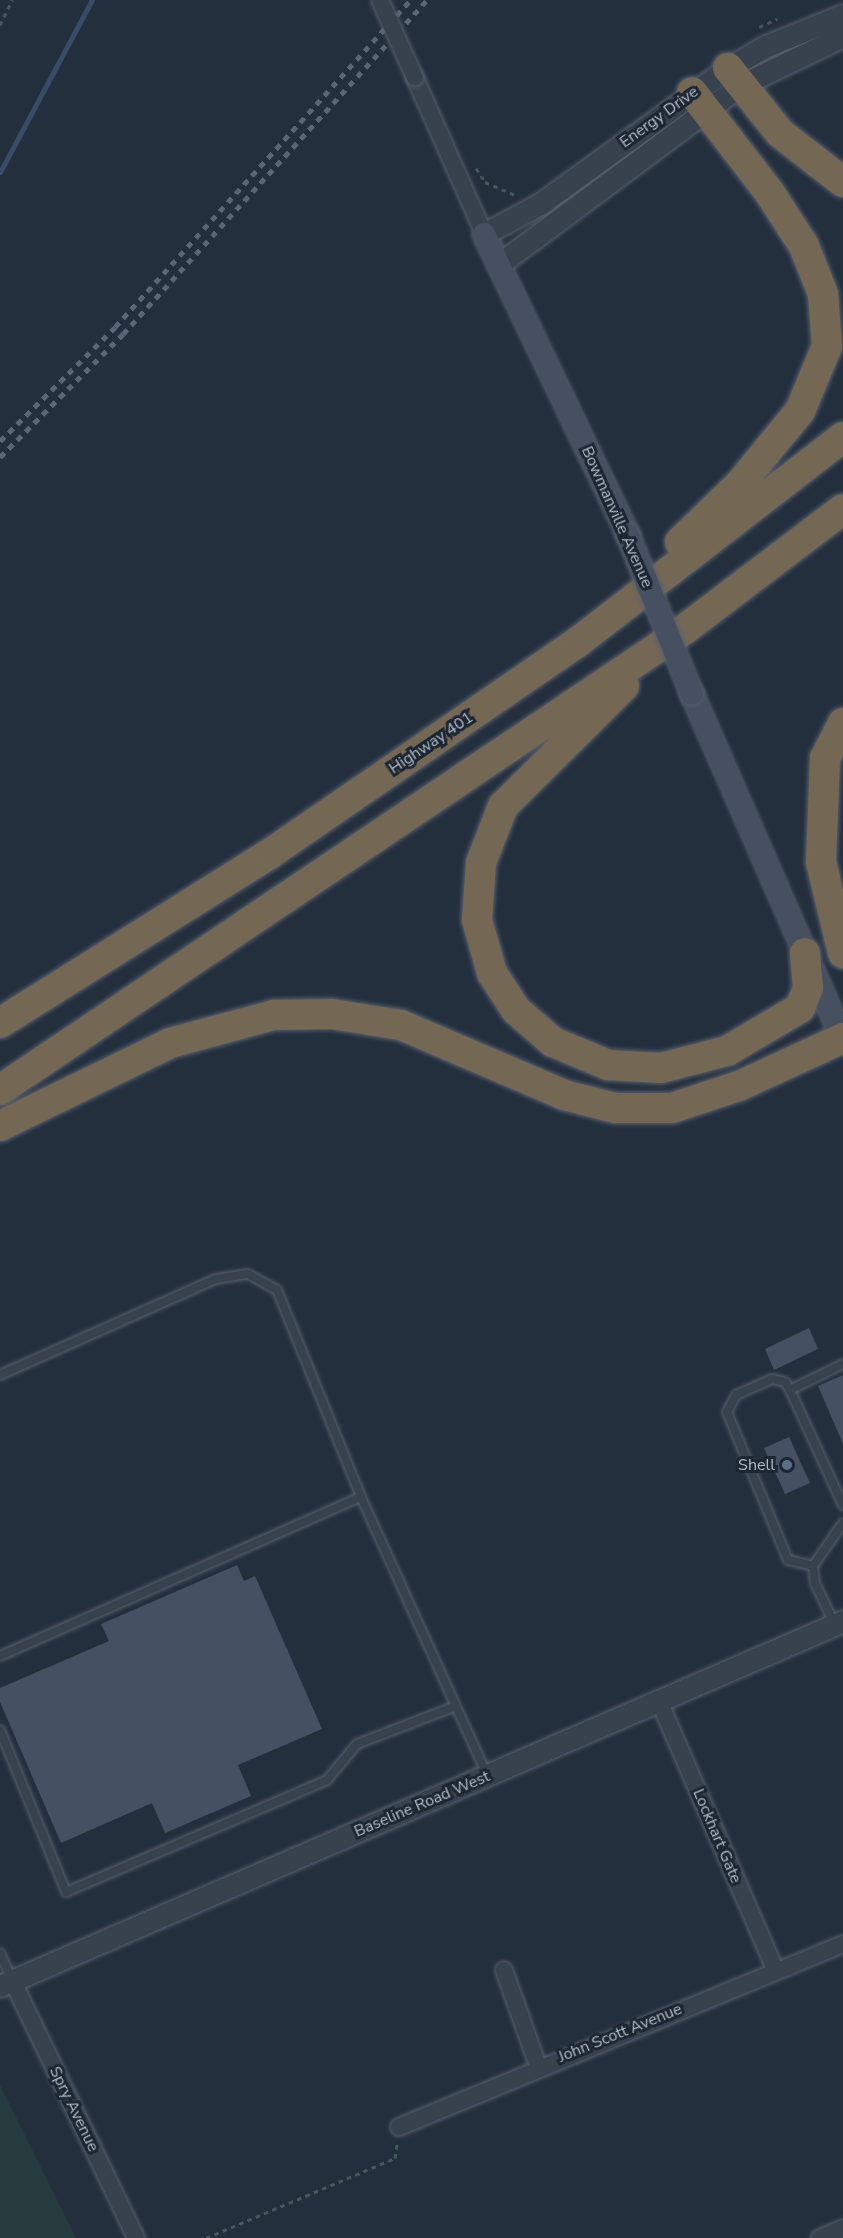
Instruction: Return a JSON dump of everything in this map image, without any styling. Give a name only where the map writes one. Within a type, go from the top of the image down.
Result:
[{"type":"highway","points":[[734,77],[780,133],[843,182]]},
{"type":"highway","points":[[578,642],[740,484],[801,411],[827,346],[823,294],[804,246],[769,192],[698,101]]},
{"type":"highway","name":"Highway 401","points":[[0,1023],[271,853],[578,642],[843,436]]},
{"type":"highway","points":[[0,1090],[685,628],[843,509]]},
{"type":"highway","points":[[685,628],[503,806],[481,863],[478,909],[492,973],[516,1010],[553,1042],[608,1065],[662,1068],[727,1051],[800,1008],[808,988],[805,954]]},
{"type":"highway","points":[[843,723],[825,758],[821,862],[843,952]]},
{"type":"highway","points":[[0,1126],[170,1043],[274,1015],[332,1014],[401,1024],[564,1095],[615,1107],[672,1107],[739,1086],[843,1038]]},
{"type":"main road","name":"Bowmanville Avenue","points":[[484,234],[628,535],[692,694],[843,1038]]},
{"type":"street","name":"Bowmanville Avenue","points":[[380,0],[484,234]]},
{"type":"street","name":"Energy Drive","points":[[484,234],[540,204],[698,101],[734,77],[773,43],[843,15]]},
{"type":"street","name":"Energy Drive","points":[[734,77],[843,36]]},
{"type":"street","name":"Energy Drive","points":[[498,265],[698,101]]},
{"type":"street","name":"Baseline Road West","points":[[6,1983],[839,1623]]},
{"type":"street","name":"Lockhart Gate","points":[[659,1701],[776,1971]]},
{"type":"street","name":"John Scott Avenue","points":[[399,2127],[538,2066],[843,1944]]},
{"type":"street","points":[[504,1970],[538,2066]]},
{"type":"street","name":"Spry Avenue","points":[[6,1983],[136,2238]]},
{"type":"street","points":[[820,2238],[843,2228]]},
{"type":"lane","points":[[0,1376],[216,1279],[248,1274],[277,1290],[361,1497],[488,1776]]},
{"type":"lane","points":[[790,1390],[843,1364]]},
{"type":"lane","points":[[813,1566],[788,1560],[727,1412],[736,1395],[772,1379],[785,1382],[843,1505]]},
{"type":"lane","points":[[0,1656],[361,1497]]},
{"type":"lane","points":[[839,1623],[815,1583],[813,1566],[843,1523]]},
{"type":"lane","points":[[0,1730],[66,1892],[327,1780],[357,1744],[456,1706]]},
{"type":"lane","points":[[0,1953],[6,1983]]},
{"type":"path","points":[[0,25],[12,0]]},
{"type":"path","points":[[754,32],[783,18]]},
{"type":"path","points":[[473,164],[485,182],[503,193],[522,195]]},
{"type":"path","points":[[206,2238],[395,2158],[399,2127]]},
{"type":"green space","points":[[0,2085],[76,2238],[0,2238]]},
{"type":"building","points":[[809,1328],[818,1349],[774,1370],[765,1349]]},
{"type":"building","points":[[843,1375],[843,1444],[818,1386]]},
{"type":"building","name":"Shell","points":[[789,1437],[810,1483],[785,1494],[764,1448]]},
{"type":"building","points":[[237,1565],[244,1581],[255,1576],[322,1729],[238,1765],[251,1796],[165,1833],[152,1803],[61,1843],[0,1702],[0,1688],[109,1641],[101,1624]]},
{"type":"waterway","points":[[0,172],[92,0]]},
{"type":"railway","points":[[0,441],[115,327],[410,0]]},
{"type":"railway","points":[[0,457],[123,334],[427,0]]},
{"type":"place","name":"Shell","points":[[787,1465]]}]
